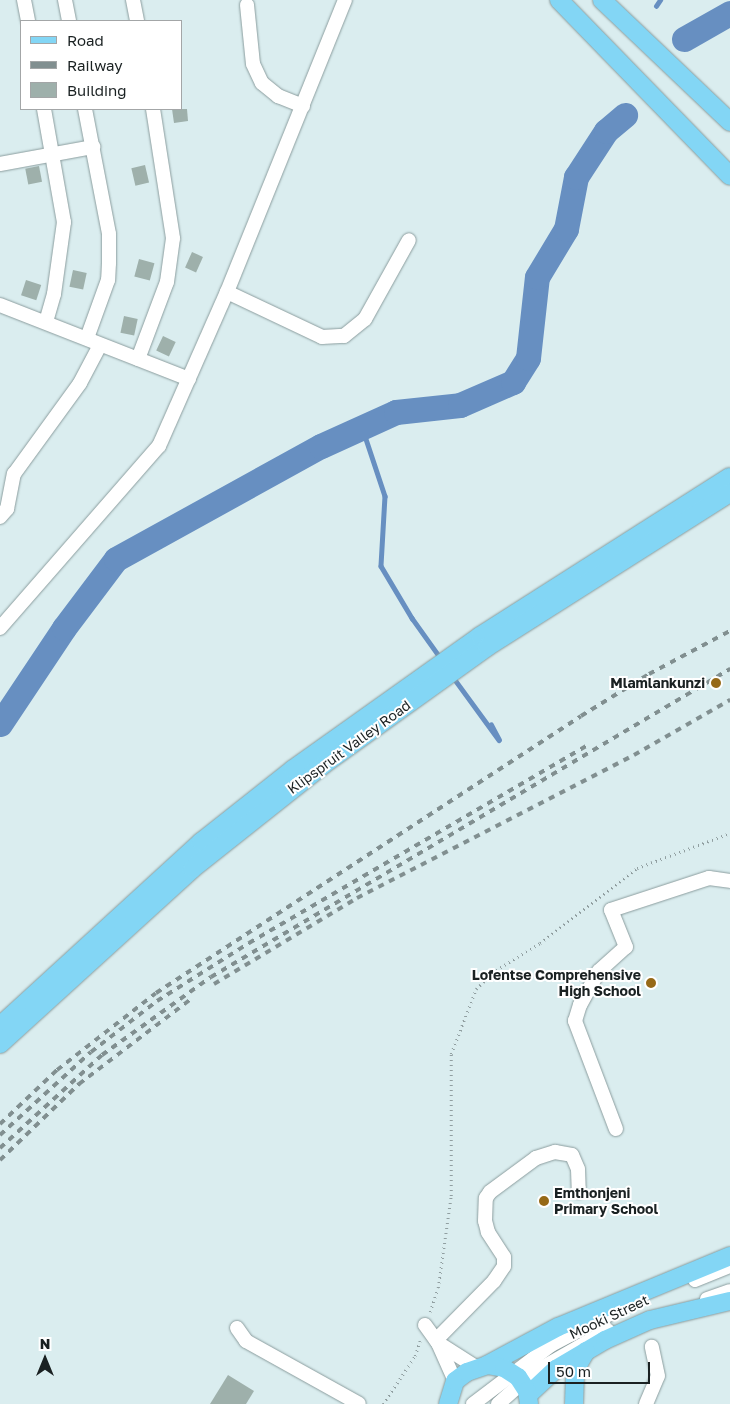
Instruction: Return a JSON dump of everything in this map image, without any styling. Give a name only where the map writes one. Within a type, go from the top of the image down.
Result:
[{"type":"main road","points":[[559,0],[730,176]]},
{"type":"main road","points":[[602,0],[730,122]]},
{"type":"main road","name":"Klipspruit Valley Road","points":[[0,1044],[192,869],[262,811],[415,691],[484,642],[730,477]]},
{"type":"main road","name":"Klipspruit Valley Road","points":[[484,642],[730,493]]},
{"type":"main road","name":"Klipspruit Valley Road","points":[[0,1026],[201,842],[293,769],[415,691]]},
{"type":"main road","name":"Mooki Street","points":[[452,1391],[482,1366],[563,1325],[730,1256]]},
{"type":"main road","name":"Mooki Street","points":[[523,1389],[588,1349],[650,1320],[730,1301]]},
{"type":"main road","points":[[574,1404],[575,1370],[588,1349]]},
{"type":"main road","points":[[482,1366],[523,1389]]},
{"type":"main road","points":[[437,1404],[452,1391]]},
{"type":"street","points":[[24,0],[28,20]]},
{"type":"street","points":[[65,0],[69,20]]},
{"type":"street","points":[[133,0],[137,20]]},
{"type":"street","points":[[0,628],[153,454],[227,292],[345,0]]},
{"type":"street","points":[[247,6],[252,64],[262,83],[278,96],[303,106]]},
{"type":"street","points":[[44,110],[64,222],[55,286],[46,322]]},
{"type":"street","points":[[86,110],[109,234],[108,280],[87,338]]},
{"type":"street","points":[[138,359],[167,282],[172,238],[168,190],[153,110]]},
{"type":"street","points":[[0,164],[92,147]]},
{"type":"street","points":[[227,292],[322,337],[344,336],[365,318],[373,308],[409,240]]},
{"type":"street","points":[[0,305],[188,379]]},
{"type":"street","points":[[0,517],[7,509],[14,474],[80,382],[100,345]]},
{"type":"street","points":[[616,1129],[575,1021],[580,1005],[599,970],[626,947],[611,910],[709,878],[730,881]]},
{"type":"street","points":[[437,1342],[494,1281],[504,1266],[504,1257],[486,1226],[485,1206],[490,1192],[536,1158],[555,1152],[572,1155],[578,1169],[579,1192]]},
{"type":"street","name":"Mooki Street","points":[[473,1404],[523,1389],[551,1345],[604,1316],[730,1266]]},
{"type":"street","name":"Mooki Street","points":[[498,1404],[523,1389],[554,1359],[604,1331],[730,1291]]},
{"type":"street","points":[[426,1325],[437,1342],[452,1391]]},
{"type":"street","points":[[237,1328],[246,1340],[359,1404]]},
{"type":"street","points":[[437,1342],[482,1366]]},
{"type":"street","points":[[646,1404],[658,1376],[652,1347]]},
{"type":"path","points":[[383,1404],[415,1356],[438,1288],[451,1196],[451,1054],[476,989],[496,970],[540,943],[637,868],[730,833]]},
{"type":"building","points":[[187,109],[188,121],[174,123],[172,110]]},
{"type":"building","points":[[145,165],[149,183],[135,186],[131,168]]},
{"type":"building","points":[[39,166],[42,182],[28,184],[25,169]]},
{"type":"building","points":[[192,252],[203,257],[196,272],[185,268]]},
{"type":"building","points":[[139,259],[154,263],[150,281],[134,276]]},
{"type":"building","points":[[73,270],[87,273],[83,290],[69,287]]},
{"type":"building","points":[[26,280],[41,285],[36,300],[21,295]]},
{"type":"building","points":[[124,316],[138,319],[134,336],[120,333]]},
{"type":"building","points":[[163,336],[176,342],[169,356],[156,351]]},
{"type":"building","points":[[228,1375],[254,1391],[246,1404],[210,1404]]},
{"type":"waterway","points":[[656,6],[660,0]]},
{"type":"waterway","points":[[684,39],[730,13]]},
{"type":"waterway","points":[[0,724],[64,628],[116,559],[321,446],[396,412],[460,405],[513,382],[528,358],[537,277],[566,229],[576,177],[606,131],[625,115]]},
{"type":"waterway","points":[[362,427],[385,496],[381,566],[412,618],[442,660]]},
{"type":"waterway","points":[[453,677],[499,740],[491,725]]},
{"type":"railway","points":[[0,1124],[57,1070],[156,993],[581,716],[649,674],[730,631]]},
{"type":"railway","points":[[0,1148],[102,1055],[211,977],[730,669]]},
{"type":"railway","points":[[214,984],[357,898],[634,755],[730,700]]},
{"type":"railway","points":[[0,1135],[91,1052],[157,1001],[249,943],[588,745]]},
{"type":"railway","points":[[0,1160],[79,1084],[191,999]]},
{"type":"place","name":"Mlamlankunzi","points":[[716,683]]},
{"type":"place","name":"Lofentse Comprehensive High School","points":[[651,983]]},
{"type":"place","name":"Emthonjeni Primary School","points":[[544,1201]]}]
